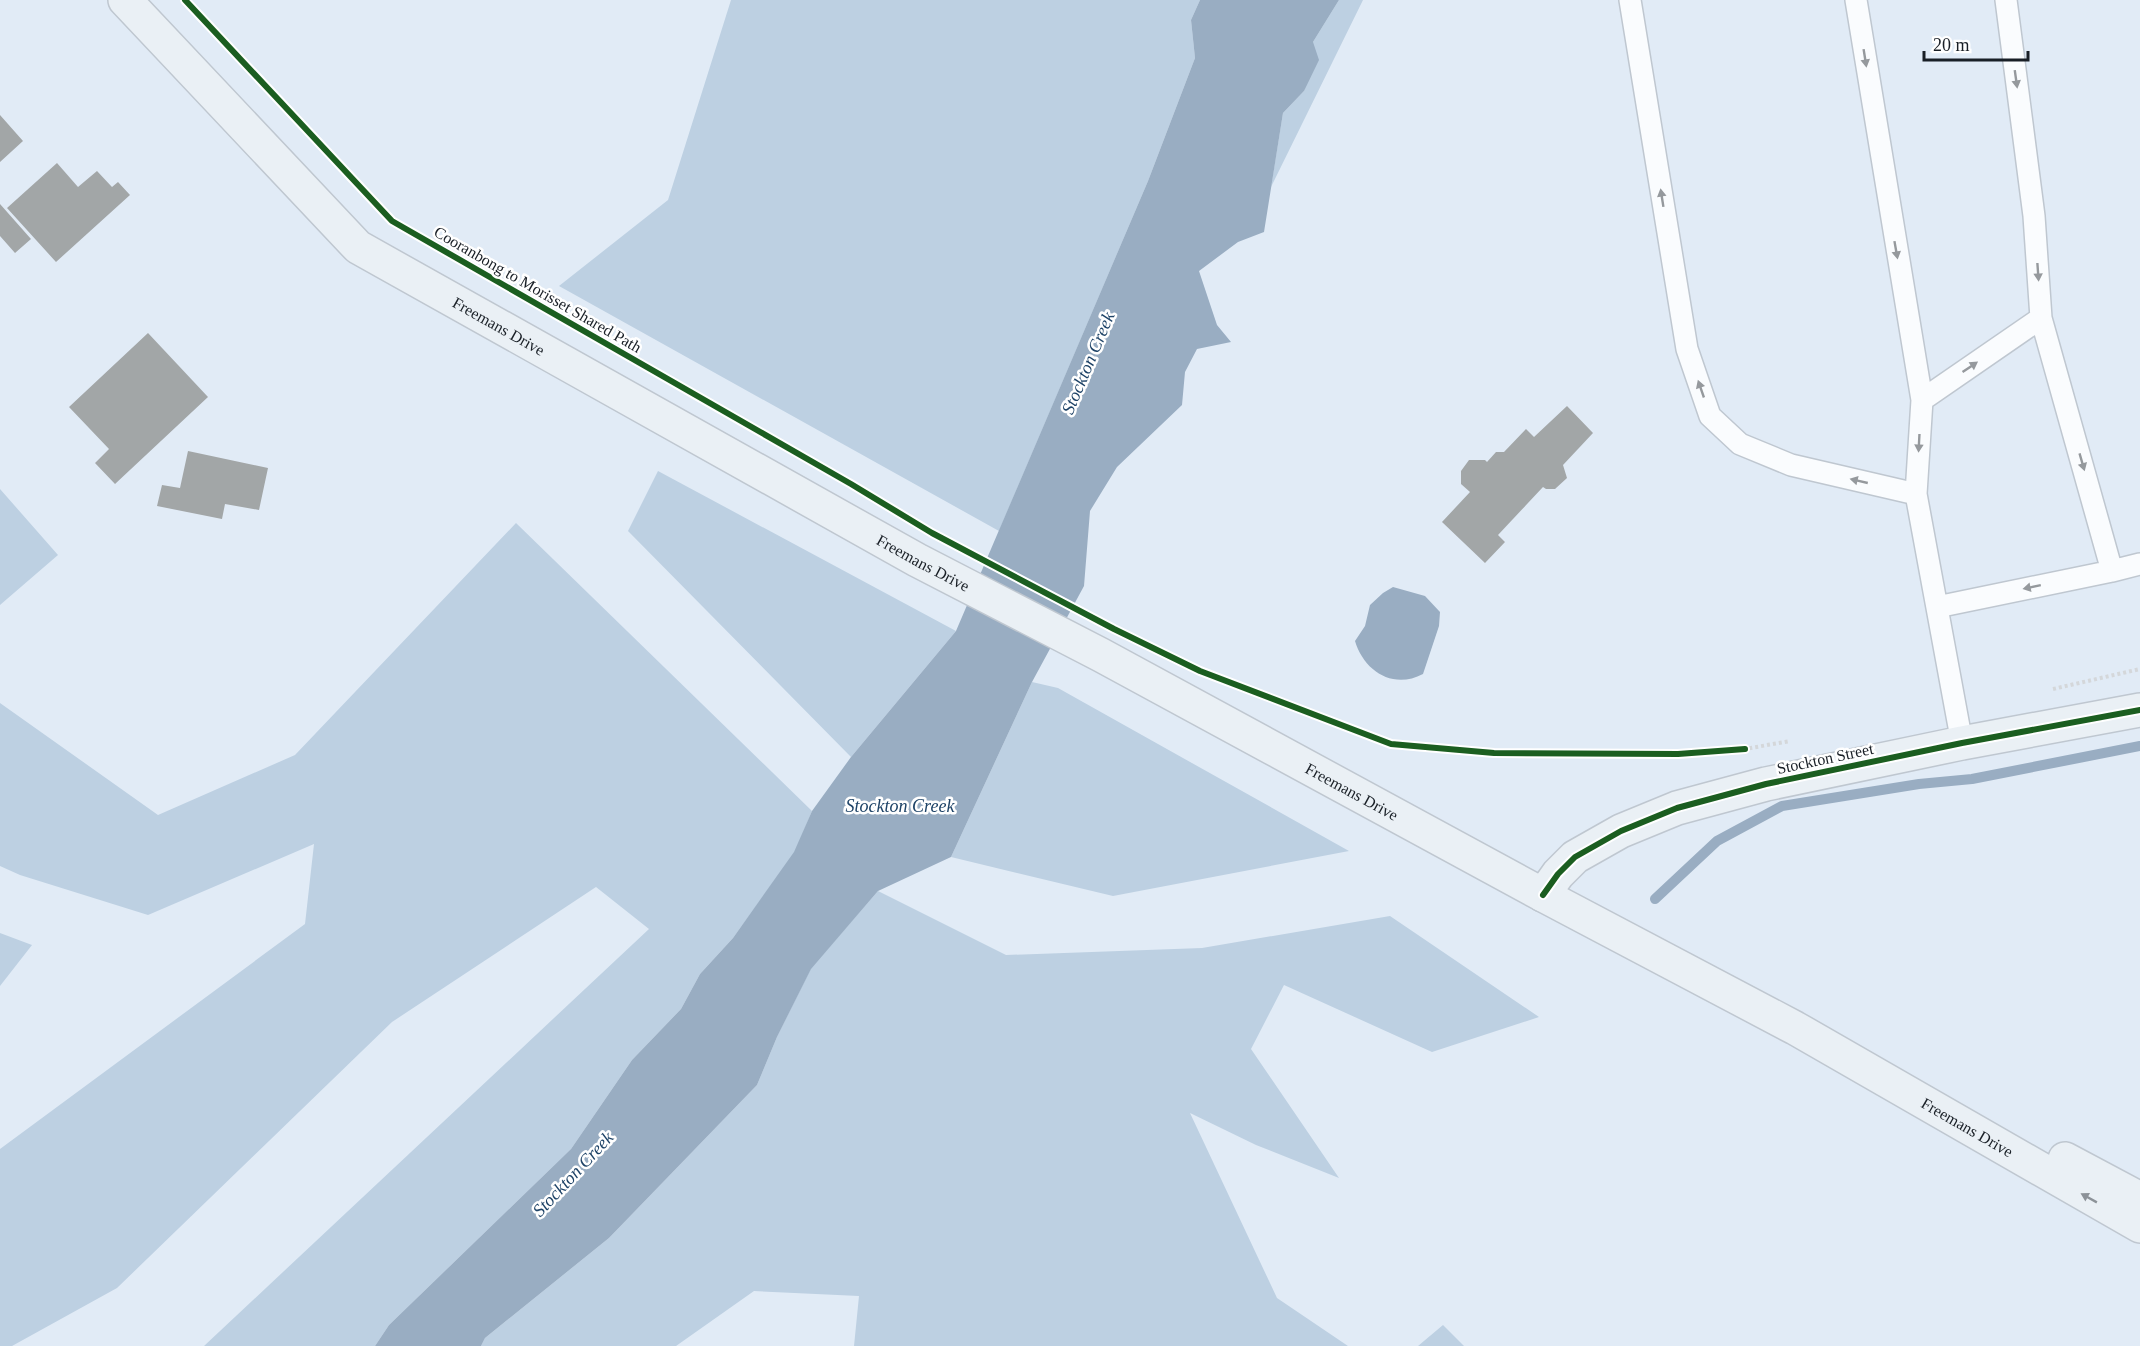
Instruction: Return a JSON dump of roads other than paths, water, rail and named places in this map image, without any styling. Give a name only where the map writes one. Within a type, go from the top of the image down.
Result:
[{"type":"main road","name":"Freemans Drive","points":[[125,0],[358,247],[917,560],[1101,656],[1795,1028],[2140,1226]]},
{"type":"main road","name":"Stockton Street","points":[[1544,895],[1558,874],[1575,857],[1621,831],[1677,808],[1766,784],[1962,743],[2140,710]]},
{"type":"main road","name":"Freemans Drive","points":[[1795,1028],[1870,1054],[2140,1199]]},
{"type":"lane","points":[[1630,0],[1687,348],[1710,416],[1740,444],[1791,465],[1916,494]]},
{"type":"lane","points":[[1856,0],[1922,400],[1916,494],[1962,743]]},
{"type":"lane","points":[[2006,0],[2034,216],[2041,318],[2112,571]]},
{"type":"lane","points":[[1922,400],[2041,318]]},
{"type":"lane","points":[[1936,607],[2140,564]]},
{"type":"water","name":"Stockton Creek","points":[[1200,0],[1339,0],[1313,42],[1319,60],[1304,91],[1283,113],[1264,232],[1238,242],[1199,271],[1217,325],[1231,342],[1197,349],[1185,372],[1182,405],[1117,467],[1090,511],[1084,586],[1032,682],[951,857],[878,891],[811,969],[777,1037],[757,1085],[609,1238],[485,1338],[481,1346],[375,1346],[389,1325],[571,1149],[632,1060],[681,1009],[700,974],[733,938],[794,852],[812,811],[851,757],[956,631],[1148,181],[1195,58],[1191,20]]},
{"type":"water","points":[[1393,587],[1425,596],[1440,612],[1439,626],[1423,674],[1401,680],[1381,675],[1373,669],[1359,652],[1355,641],[1365,626],[1370,605]]},
{"type":"waterway","points":[[1655,899],[1717,841],[1782,806],[1919,784],[1972,779],[2140,746]]}]
